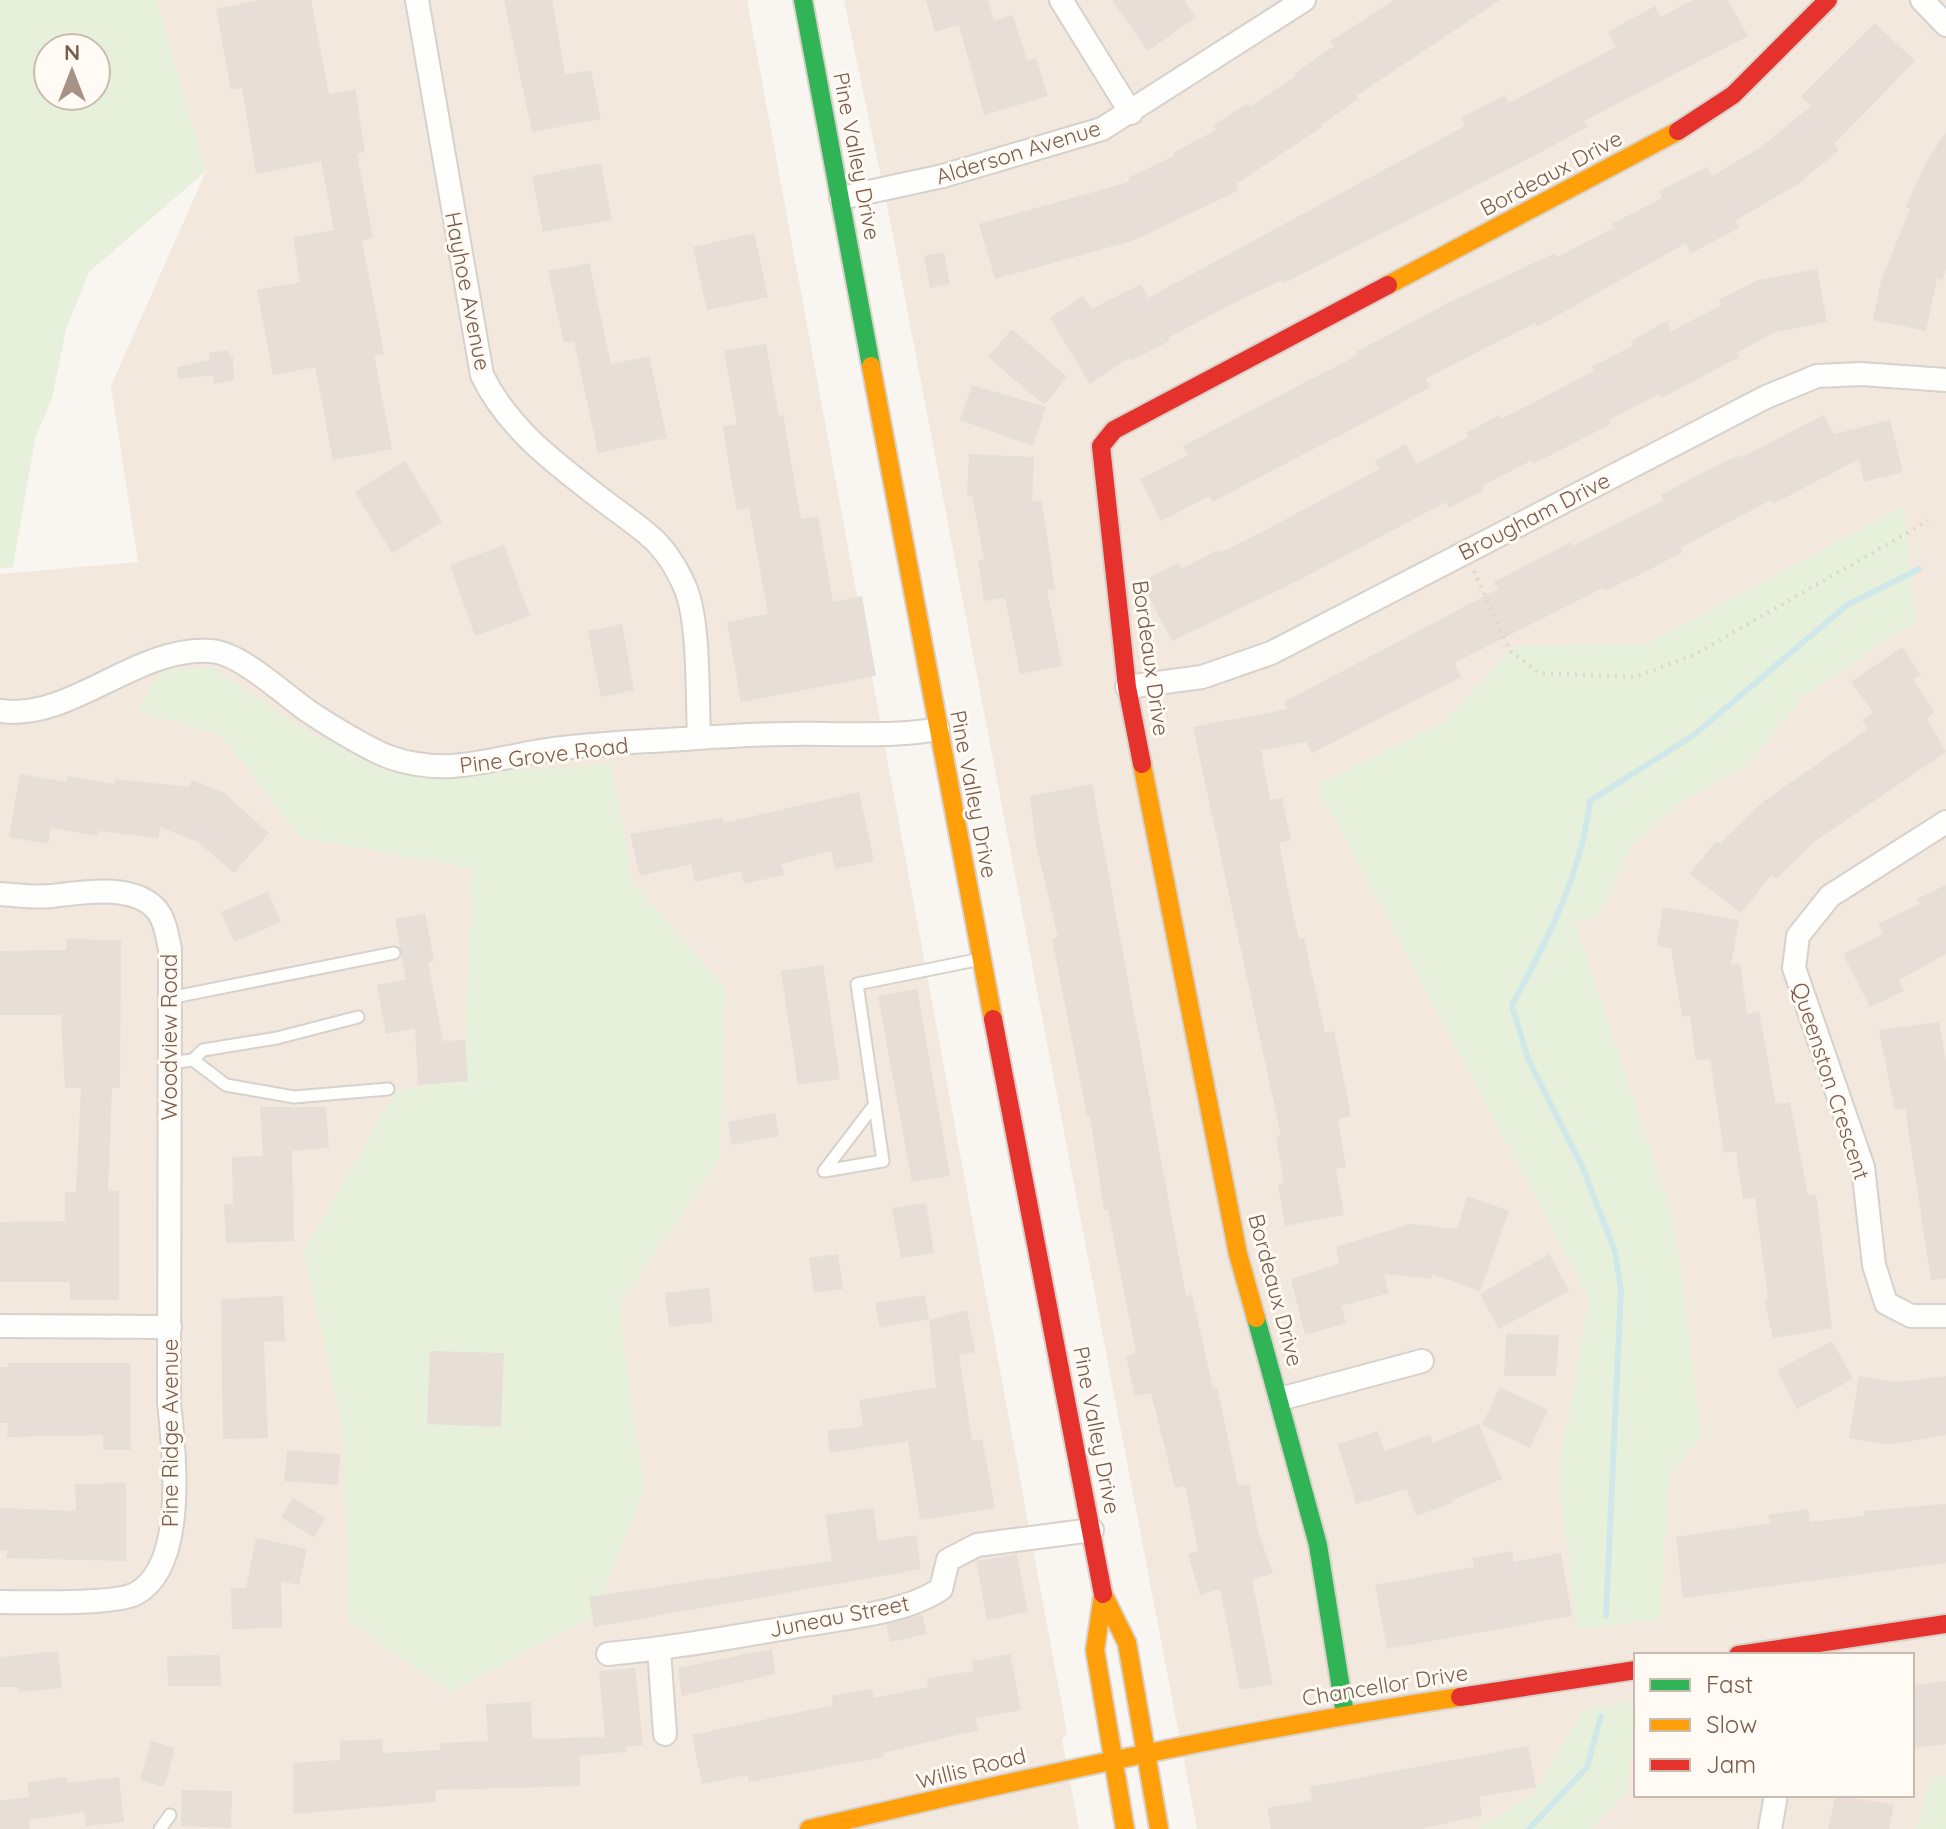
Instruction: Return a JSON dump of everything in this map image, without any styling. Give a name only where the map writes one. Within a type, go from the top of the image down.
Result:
[{"type":"street","name":"Hayhoe Avenue","points":[[417,0],[482,375],[494,400],[541,452],[646,529],[668,555],[686,590],[692,621],[699,738]]},
{"type":"street","name":"Pine Valley Drive","points":[[803,0],[1103,1595],[1127,1643],[1159,1829]]},
{"type":"street","points":[[1061,0],[1131,113]]},
{"type":"street","name":"Alderson Avenue","points":[[841,198],[943,176],[1076,138],[1131,113],[1304,0]]},
{"type":"street","name":"Bordeaux Drive","points":[[1345,1714],[1318,1545],[1238,1254],[1127,687],[1101,446],[1114,430],[1679,131],[1733,95],[1828,0]]},
{"type":"street","points":[[1922,0],[1946,25]]},
{"type":"street","name":"Brougham Drive","points":[[1127,687],[1202,677],[1271,653],[1766,397],[1817,376],[1861,374],[1946,380]]},
{"type":"street","name":"Pine Grove Road","points":[[0,711],[14,713],[52,705],[159,656],[188,650],[216,651],[254,670],[310,712],[391,758],[460,768],[542,751],[699,738],[828,734],[887,736],[938,729]]},
{"type":"street","name":"Queenston Crescent","points":[[1946,822],[1830,896],[1798,936],[1794,968],[1863,1167],[1874,1265],[1886,1303],[1911,1316],[1946,1316]]},
{"type":"street","name":"Woodview Road","points":[[0,894],[48,897],[86,891],[136,898],[155,908],[164,924],[170,949],[170,1327]]},
{"type":"street","points":[[0,1326],[170,1327]]},
{"type":"street","name":"Pine Ridge Avenue","points":[[0,1602],[118,1600],[137,1594],[166,1557],[173,1516],[170,1327]]},
{"type":"street","points":[[1280,1399],[1422,1361]]},
{"type":"street","name":"Juneau Street","points":[[608,1654],[659,1649],[899,1605],[928,1597],[941,1589],[948,1560],[977,1545],[1092,1530]]},
{"type":"street","name":"Pine Valley Drive","points":[[1103,1595],[1095,1650],[1125,1829]]},
{"type":"street","points":[[1770,1653],[1946,1624]]},
{"type":"street","points":[[659,1649],[665,1734]]},
{"type":"street","name":"Chancellor Drive","points":[[1144,1754],[1345,1714],[1634,1670]]},
{"type":"street","name":"Willis Road","points":[[809,1829],[1144,1754]]},
{"type":"street","points":[[1770,1829],[1776,1797]]},
{"type":"lane","points":[[169,998],[394,953]]},
{"type":"lane","points":[[875,1104],[824,1171],[883,1161],[875,1104],[857,984],[981,958]]},
{"type":"lane","points":[[168,1063],[193,1060],[203,1050],[277,1038],[358,1017]]},
{"type":"lane","points":[[193,1060],[226,1085],[294,1097],[388,1089]]},
{"type":"lane","points":[[160,1829],[170,1815]]},
{"type":"path","points":[[1466,551],[1510,651],[1529,666],[1539,673],[1635,677],[1694,655],[1928,521]]},
{"type":"shaded area","points":[[156,0],[747,0],[1067,1733],[1062,1740],[1079,1829],[0,1829],[0,574],[138,562],[111,386],[206,171]]},
{"type":"shaded area","points":[[844,0],[1946,0],[1946,1829],[1197,1829],[892,230]]},
{"type":"green space","points":[[0,0],[156,0],[206,171],[89,272],[66,329],[52,398],[35,439],[13,567],[0,568]]},
{"type":"green space","points":[[1904,506],[1916,620],[1803,697],[1751,762],[1679,804],[1631,847],[1600,914],[1575,923],[1674,1222],[1702,1437],[1670,1473],[1660,1619],[1577,1630],[1558,1475],[1589,1297],[1317,786],[1444,722],[1514,646],[1647,644]]},
{"type":"green space","points":[[163,668],[213,668],[311,734],[440,775],[611,764],[633,883],[725,986],[721,1157],[619,1306],[644,1491],[595,1615],[451,1692],[350,1622],[343,1428],[304,1251],[396,1091],[464,1080],[472,868],[301,838],[221,735],[137,711]]},
{"type":"green space","points":[[1634,1700],[1627,1792],[1593,1829],[1477,1829],[1533,1795],[1584,1710]]},
{"type":"green space","points":[[1946,1776],[1946,1829],[1917,1829],[1930,1778]]},
{"type":"building","points":[[261,0],[311,0],[329,94],[355,89],[365,152],[357,154],[373,238],[362,240],[384,354],[374,355],[392,449],[333,460],[315,367],[273,375],[257,290],[300,282],[293,237],[334,230],[321,161],[256,174],[242,88],[231,90],[216,9]]},
{"type":"building","points":[[504,0],[552,0],[565,75],[591,70],[601,119],[532,132]]},
{"type":"building","points":[[926,0],[988,0],[994,21],[1013,15],[1027,61],[1036,58],[1048,96],[984,115],[959,25],[935,32]]},
{"type":"building","points":[[1112,0],[1184,0],[1196,17],[1148,51]]},
{"type":"building","points":[[1395,0],[1500,0],[1356,96],[1358,99],[1322,127],[1236,184],[1239,190],[1135,240],[995,279],[979,224],[1129,182],[1128,178],[1174,156],[1173,153],[1216,130],[1213,126],[1248,103],[1250,107],[1296,76],[1294,74],[1334,46],[1330,41]]},
{"type":"building","points":[[1693,0],[1728,0],[1748,36],[1584,121],[1587,127],[1536,155],[1284,283],[1282,280],[1224,308],[1168,338],[1170,341],[1132,360],[1130,357],[1090,384],[1050,318],[1083,296],[1092,309],[1141,284],[1148,298],[1465,126],[1461,118],[1505,95],[1509,103],[1616,47],[1608,32],[1655,6],[1661,17]]},
{"type":"building","points":[[1875,23],[1915,61],[1834,144],[1839,150],[1798,184],[1735,221],[1739,228],[1691,253],[1686,243],[1537,327],[1535,323],[1425,379],[1430,387],[1388,410],[1212,502],[1209,496],[1161,521],[1140,479],[1188,455],[1183,446],[1358,355],[1356,352],[1450,302],[1555,253],[1557,257],[1614,228],[1612,224],[1662,198],[1659,191],[1707,167],[1712,176],[1761,147],[1811,106],[1801,96]]},
{"type":"building","points":[[1946,132],[1946,270],[1942,280],[1937,278],[1926,331],[1873,320],[1881,281],[1910,209],[1906,207],[1924,166]]},
{"type":"building","points":[[601,163],[612,220],[543,232],[532,176]]},
{"type":"building","points":[[754,233],[768,297],[707,310],[693,247]]},
{"type":"building","points":[[944,252],[950,284],[930,288],[924,256]]},
{"type":"building","points":[[589,263],[611,364],[649,356],[667,438],[598,453],[574,341],[564,343],[548,271]]},
{"type":"building","points":[[1817,269],[1827,322],[1775,332],[1737,353],[1739,357],[1662,398],[1659,394],[1609,420],[1611,424],[1533,464],[1532,460],[1482,486],[1484,490],[1449,508],[1446,502],[1299,580],[1172,641],[1141,582],[1178,563],[1181,569],[1218,550],[1220,553],[1264,531],[1379,469],[1375,461],[1406,444],[1417,464],[1468,437],[1466,433],[1499,415],[1501,419],[1594,371],[1592,367],[1634,345],[1631,341],[1667,321],[1671,331],[1722,305],[1719,300],[1758,280]]},
{"type":"building","points":[[1012,329],[1067,377],[1044,405],[988,357]]},
{"type":"building","points":[[766,344],[779,416],[783,415],[801,519],[818,517],[833,602],[862,596],[876,676],[741,702],[727,622],[768,614],[749,508],[737,511],[730,472],[723,426],[737,424],[724,351]]},
{"type":"building","points":[[229,350],[230,357],[233,356],[234,380],[214,384],[213,375],[179,379],[177,367],[210,360],[209,353]]},
{"type":"building","points":[[972,385],[1046,407],[1033,446],[960,420]]},
{"type":"building","points":[[1824,415],[1834,434],[1890,420],[1903,472],[1864,482],[1859,459],[1773,504],[1771,500],[1680,548],[1682,552],[1647,571],[1605,591],[1603,588],[1454,663],[1461,677],[1312,753],[1306,742],[1261,750],[1270,800],[1282,798],[1291,840],[1279,843],[1289,895],[1299,939],[1304,938],[1325,1033],[1334,1031],[1351,1116],[1338,1119],[1346,1167],[1336,1169],[1344,1215],[1285,1226],[1278,1184],[1284,1183],[1276,1137],[1281,1136],[1193,727],[1288,709],[1284,702],[1498,589],[1494,582],[1571,542],[1573,546],[1664,500],[1661,495],[1696,476],[1739,455],[1740,458]]},
{"type":"building","points":[[969,454],[1034,457],[1032,502],[1041,500],[1055,589],[1047,590],[1062,666],[1020,674],[1005,598],[984,601],[978,560],[984,559],[972,496],[967,496]]},
{"type":"building","points":[[405,461],[442,522],[392,553],[355,492]]},
{"type":"building","points":[[504,545],[530,616],[475,636],[450,565]]},
{"type":"building","points":[[622,624],[634,690],[601,697],[588,631]]},
{"type":"building","points":[[1902,647],[1921,675],[1913,680],[1935,712],[1927,718],[1946,752],[1814,842],[1776,879],[1771,875],[1741,913],[1690,874],[1716,841],[1720,843],[1764,801],[1868,729],[1862,720],[1873,713],[1851,682]]},
{"type":"building","points":[[20,774],[67,782],[68,776],[115,784],[115,779],[189,787],[192,780],[223,792],[269,833],[234,873],[198,842],[160,827],[158,838],[98,831],[97,836],[51,828],[48,844],[9,837]]},
{"type":"building","points":[[1092,784],[1186,1296],[1192,1295],[1213,1388],[1217,1387],[1238,1486],[1249,1484],[1258,1532],[1273,1573],[1252,1580],[1273,1684],[1240,1690],[1220,1589],[1200,1595],[1188,1554],[1198,1551],[1185,1486],[1175,1488],[1151,1393],[1135,1396],[1126,1356],[1136,1353],[1108,1210],[1104,1210],[1090,1116],[1087,1116],[1052,939],[1058,937],[1036,844],[1030,796]]},
{"type":"building","points":[[859,792],[874,861],[835,869],[831,851],[781,864],[784,875],[744,884],[741,871],[695,882],[691,864],[640,876],[630,834],[722,818],[724,823]]},
{"type":"building","points":[[1946,885],[1946,954],[1899,980],[1904,991],[1870,1007],[1843,954],[1883,934],[1878,924],[1919,904],[1917,899]]},
{"type":"building","points":[[268,892],[281,922],[234,942],[221,912]]},
{"type":"building","points":[[1663,907],[1739,920],[1731,965],[1740,964],[1747,1014],[1759,1012],[1776,1104],[1790,1102],[1808,1195],[1816,1194],[1832,1328],[1773,1338],[1764,1299],[1768,1299],[1755,1197],[1743,1199],[1736,1151],[1724,1153],[1710,1059],[1696,1061],[1690,1015],[1682,1017],[1671,948],[1657,946]]},
{"type":"building","points":[[425,913],[434,961],[428,962],[443,1041],[465,1040],[468,1081],[418,1085],[415,1028],[386,1034],[377,985],[406,979],[395,919]]},
{"type":"building","points":[[66,939],[121,940],[120,1088],[112,1088],[108,1191],[119,1191],[119,1300],[70,1300],[70,1282],[0,1282],[0,1222],[65,1221],[65,1192],[76,1192],[81,1088],[65,1088],[61,1015],[0,1015],[0,951],[66,950]]},
{"type":"building","points":[[823,965],[840,1079],[798,1085],[781,971]]},
{"type":"building","points":[[917,989],[950,1176],[912,1182],[878,996]]},
{"type":"building","points":[[1939,1022],[1946,1061],[1946,1278],[1931,1280],[1905,1108],[1895,1110],[1879,1030]]},
{"type":"building","points":[[260,1107],[326,1107],[329,1148],[292,1151],[294,1241],[226,1243],[224,1204],[233,1204],[232,1157],[263,1156]]},
{"type":"building","points":[[775,1113],[779,1136],[732,1145],[728,1122]]},
{"type":"building","points":[[1467,1196],[1509,1211],[1480,1291],[1432,1274],[1432,1279],[1384,1274],[1389,1293],[1341,1306],[1346,1323],[1305,1335],[1291,1279],[1339,1264],[1336,1247],[1410,1224],[1457,1229]]},
{"type":"building","points":[[926,1203],[934,1253],[901,1258],[892,1208]]},
{"type":"building","points":[[838,1254],[843,1289],[814,1293],[809,1258]]},
{"type":"building","points":[[1549,1254],[1569,1291],[1499,1329],[1480,1294]]},
{"type":"building","points":[[709,1288],[713,1322],[669,1327],[665,1293]]},
{"type":"building","points":[[925,1295],[929,1319],[880,1328],[875,1303]]},
{"type":"building","points":[[283,1296],[285,1341],[264,1342],[268,1438],[223,1439],[221,1299]]},
{"type":"building","points":[[967,1310],[975,1352],[959,1355],[972,1441],[982,1439],[995,1508],[920,1520],[908,1441],[830,1453],[827,1431],[863,1426],[859,1400],[936,1387],[929,1320]]},
{"type":"building","points":[[1506,1334],[1559,1335],[1556,1376],[1504,1376]]},
{"type":"building","points":[[1832,1341],[1853,1379],[1797,1409],[1777,1370]]},
{"type":"building","points":[[430,1351],[504,1353],[501,1427],[427,1424]]},
{"type":"building","points":[[8,1363],[130,1363],[131,1450],[103,1450],[103,1435],[7,1437],[8,1423],[0,1423],[0,1367],[8,1367]]},
{"type":"building","points":[[1859,1376],[1897,1382],[1946,1376],[1946,1435],[1888,1445],[1849,1438]]},
{"type":"building","points":[[1500,1387],[1548,1410],[1530,1448],[1482,1425]]},
{"type":"building","points":[[1479,1424],[1502,1479],[1452,1500],[1453,1503],[1416,1516],[1407,1489],[1356,1504],[1338,1444],[1378,1431],[1384,1451],[1430,1435],[1433,1443]]},
{"type":"building","points":[[287,1450],[340,1454],[338,1485],[284,1481]]},
{"type":"building","points":[[126,1483],[126,1561],[6,1558],[7,1550],[0,1550],[0,1508],[76,1511],[75,1484]]},
{"type":"building","points":[[293,1498],[326,1518],[314,1537],[281,1517]]},
{"type":"building","points":[[1946,1504],[1946,1563],[1683,1598],[1676,1537],[1770,1523],[1768,1515],[1808,1509],[1810,1522],[1865,1516],[1864,1511]]},
{"type":"building","points":[[873,1508],[878,1541],[916,1535],[921,1569],[594,1627],[589,1597],[832,1561],[825,1515]]},
{"type":"building","points":[[256,1538],[307,1549],[299,1585],[281,1581],[282,1628],[232,1629],[231,1588],[246,1588]]},
{"type":"building","points":[[1512,1551],[1514,1562],[1561,1553],[1572,1616],[1387,1649],[1375,1585],[1474,1567],[1472,1558]]},
{"type":"building","points":[[1017,1554],[1028,1612],[987,1620],[976,1561]]},
{"type":"building","points":[[922,1614],[927,1634],[890,1642],[886,1625]]},
{"type":"building","points":[[772,1649],[775,1674],[682,1696],[678,1668]]},
{"type":"building","points":[[58,1651],[62,1688],[19,1692],[18,1687],[0,1687],[0,1657]]},
{"type":"building","points":[[1010,1654],[1021,1710],[975,1719],[978,1730],[883,1753],[884,1757],[749,1782],[747,1775],[702,1784],[692,1735],[833,1705],[832,1696],[872,1689],[874,1698],[928,1687],[926,1679],[973,1671],[972,1661]]},
{"type":"building","points":[[220,1655],[221,1686],[168,1686],[167,1656]]},
{"type":"building","points":[[635,1668],[643,1745],[625,1747],[626,1752],[580,1756],[580,1786],[435,1790],[436,1802],[293,1814],[293,1763],[340,1760],[340,1741],[382,1739],[383,1753],[440,1750],[440,1743],[488,1741],[486,1704],[531,1702],[532,1739],[605,1737],[599,1671]]},
{"type":"building","points":[[1946,1681],[1946,1744],[1914,1748],[1914,1685]]},
{"type":"building","points":[[151,1741],[175,1748],[164,1787],[140,1780]]},
{"type":"building","points":[[1528,1746],[1536,1787],[1479,1797],[1482,1815],[1421,1829],[1271,1829],[1267,1808],[1312,1800],[1310,1787]]},
{"type":"building","points":[[66,1777],[67,1783],[119,1777],[124,1822],[86,1826],[84,1812],[29,1820],[30,1829],[0,1829],[0,1801],[29,1797],[28,1783]]},
{"type":"building","points":[[182,1790],[232,1791],[231,1828],[181,1826]]},
{"type":"building","points":[[1836,1797],[1894,1805],[1889,1829],[1828,1829]]},
{"type":"waterway","points":[[1606,1616],[1621,1290],[1615,1252],[1583,1168],[1528,1059],[1512,1005],[1550,932],[1571,881],[1590,801],[1694,735],[1847,605],[1919,569]]},
{"type":"waterway","points":[[1529,1829],[1587,1767],[1601,1716]]},
{"type":"traffic: fast","points":[[803,0],[871,366]]},
{"type":"traffic: fast","points":[[1256,1318],[1318,1545],[1345,1714]]},
{"type":"traffic: slow","points":[[1388,285],[1678,131]]},
{"type":"traffic: slow","points":[[871,366],[993,1019]]},
{"type":"traffic: slow","points":[[1142,764],[1238,1254],[1256,1318]]},
{"type":"traffic: slow","points":[[1103,1594],[1127,1643],[1159,1829]]},
{"type":"traffic: slow","points":[[1103,1595],[1095,1650],[1125,1829]]},
{"type":"traffic: slow","points":[[809,1829],[1133,1756],[1296,1724],[1460,1697]]},
{"type":"traffic: jam","points":[[1678,131],[1733,95],[1828,0]]},
{"type":"traffic: jam","points":[[1142,764],[1127,687],[1101,446],[1114,430],[1388,285]]},
{"type":"traffic: jam","points":[[993,1019],[1103,1594]]},
{"type":"traffic: jam","points":[[1751,1653],[1946,1624]]},
{"type":"traffic: jam","points":[[1460,1697],[1634,1670]]}]
